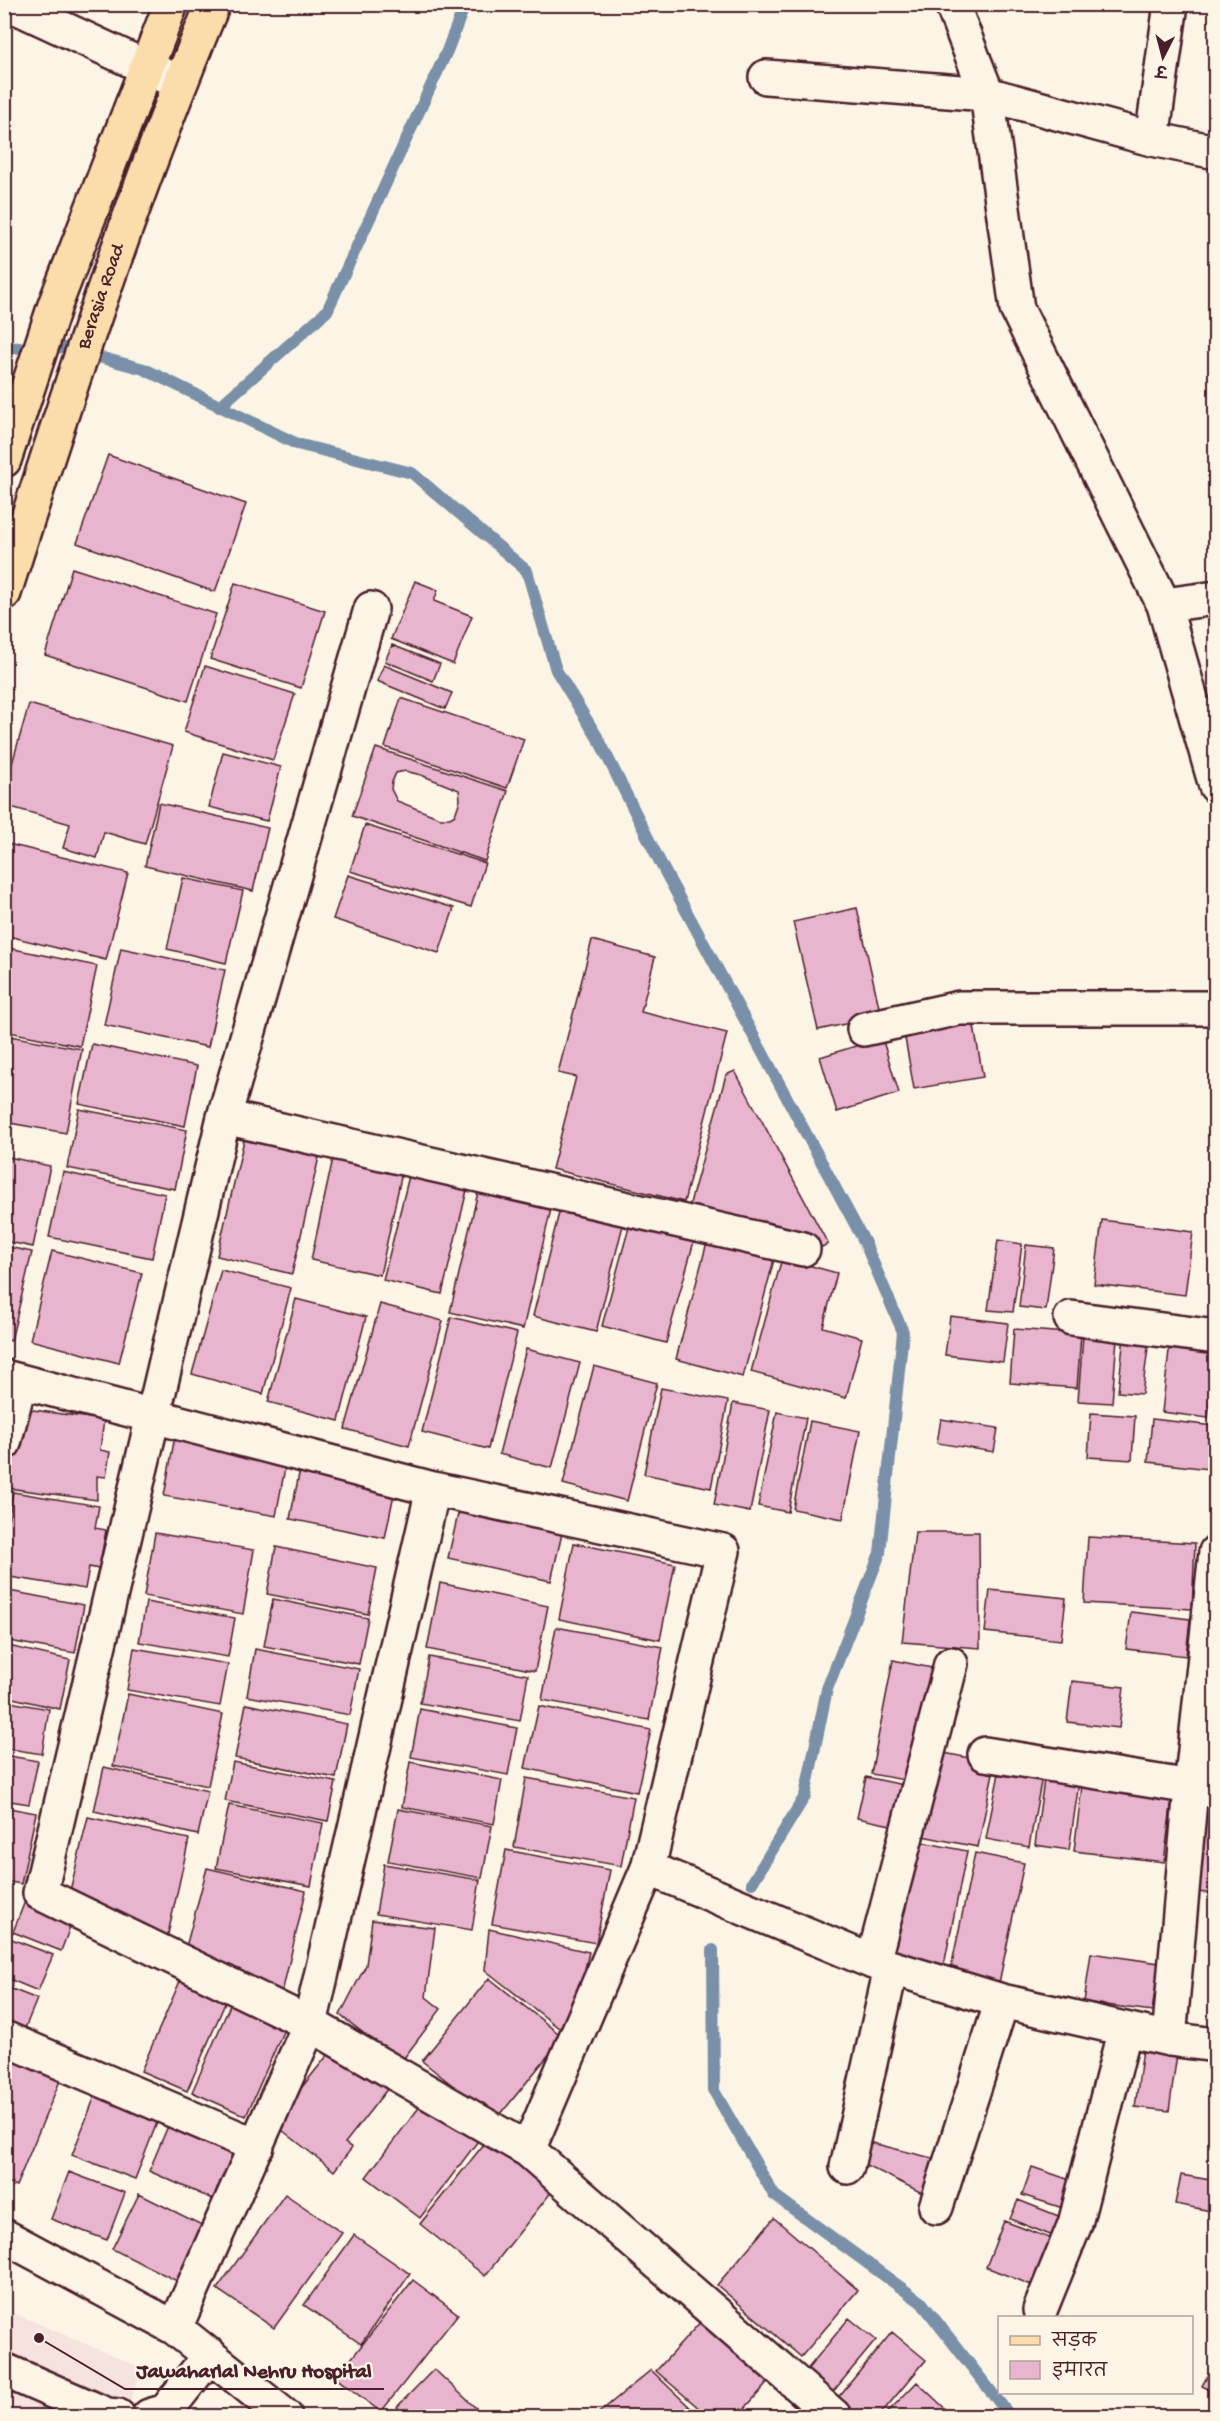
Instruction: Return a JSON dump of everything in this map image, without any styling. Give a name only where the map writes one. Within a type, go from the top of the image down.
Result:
[{"type":"main road","name":"Berasia Road","points":[[9,447],[56,305],[171,4]]},
{"type":"main road","name":"Berasia Road","points":[[4,593],[92,322],[180,83],[213,4]]},
{"type":"street","points":[[10,4],[145,69],[180,83]]},
{"type":"street","points":[[952,4],[987,94],[1017,309],[1164,605],[1215,786]]},
{"type":"street","points":[[1152,139],[1172,4]]},
{"type":"street","points":[[766,77],[987,94],[1152,139],[1215,152]]},
{"type":"street","points":[[1164,605],[1215,598]]},
{"type":"street","points":[[371,609],[224,1117],[40,1893],[310,2024],[528,2150],[834,2416]]},
{"type":"street","points":[[864,1029],[959,1008],[1215,1008]]},
{"type":"street","points":[[224,1117],[803,1249]]},
{"type":"street","points":[[1071,1318],[1215,1337]]},
{"type":"street","points":[[4,1443],[12,1379],[433,1489],[723,1551],[648,1868],[528,2150]]},
{"type":"street","points":[[175,2328],[310,2024],[433,1489]]},
{"type":"street","points":[[1169,2039],[1203,1790],[1215,1563]]},
{"type":"street","points":[[847,2167],[882,1965],[951,1664]]},
{"type":"street","points":[[985,1754],[1203,1790]]},
{"type":"street","points":[[648,1868],[882,1965],[1002,2001],[1169,2039],[1215,2045]]},
{"type":"street","points":[[936,2207],[1002,2001]]},
{"type":"street","points":[[1040,2310],[1075,2224],[1125,2029]]},
{"type":"street","points":[[4,2038],[257,2146]]},
{"type":"street","points":[[4,2236],[175,2328],[285,2416]]},
{"type":"street","points":[[149,2416],[166,2411],[210,2355]]},
{"type":"street","points":[[4,2370],[107,2415],[118,2416]]},
{"type":"shaded area","points":[[4,2309],[142,2368],[124,2416],[5,2416]]},
{"type":"building","points":[[108,455],[246,504],[215,592],[77,543]]},
{"type":"building","points":[[72,568],[216,614],[188,701],[45,655]]},
{"type":"building","points":[[415,581],[438,590],[434,601],[472,616],[453,664],[391,639]]},
{"type":"building","points":[[235,583],[325,611],[301,688],[210,659]]},
{"type":"building","points":[[392,645],[440,664],[433,681],[385,661]]},
{"type":"building","points":[[384,665],[452,693],[445,709],[377,681]]},
{"type":"building","points":[[205,666],[295,694],[273,760],[184,732]]},
{"type":"building","points":[[401,698],[524,739],[507,788],[385,747]]},
{"type":"building","points":[[29,704],[173,746],[145,844],[104,832],[97,858],[63,848],[70,824],[4,805],[4,792]]},
{"type":"building","points":[[376,748],[508,791],[485,861],[352,816]],"holes":[[[405,771],[459,790],[460,800],[455,815],[450,818],[440,818],[397,801],[391,789],[396,773]]]},
{"type":"building","points":[[223,752],[281,767],[267,821],[209,807]]},
{"type":"building","points":[[159,803],[268,828],[253,891],[145,866]]},
{"type":"building","points":[[365,825],[485,863],[471,907],[350,871]]},
{"type":"building","points":[[4,843],[128,873],[106,960],[4,935]]},
{"type":"building","points":[[348,875],[454,908],[439,953],[333,919]]},
{"type":"building","points":[[183,878],[243,891],[226,963],[167,949]]},
{"type":"building","points":[[857,908],[881,1016],[818,1030],[793,922]]},
{"type":"building","points":[[592,940],[655,957],[641,1012],[727,1033],[684,1202],[552,1169],[576,1077],[558,1073]]},
{"type":"building","points":[[4,947],[97,966],[80,1046],[4,1031]]},
{"type":"building","points":[[121,948],[225,970],[208,1047],[104,1025]]},
{"type":"building","points":[[972,1015],[983,1077],[914,1089],[903,1027]]},
{"type":"building","points":[[4,1035],[82,1049],[66,1133],[4,1122]]},
{"type":"building","points":[[882,1038],[899,1093],[837,1112],[820,1057]]},
{"type":"building","points":[[92,1044],[197,1066],[185,1126],[79,1104]]},
{"type":"building","points":[[735,1071],[828,1244],[818,1249],[687,1214],[726,1075]]},
{"type":"building","points":[[79,1109],[187,1130],[175,1189],[67,1168]]},
{"type":"building","points":[[244,1140],[319,1157],[292,1274],[217,1256]]},
{"type":"building","points":[[335,1149],[404,1163],[380,1275],[311,1260]]},
{"type":"building","points":[[4,1156],[50,1166],[33,1247],[4,1241]]},
{"type":"building","points":[[63,1172],[165,1194],[152,1258],[49,1237]]},
{"type":"building","points":[[409,1176],[467,1190],[442,1294],[383,1280]]},
{"type":"building","points":[[478,1192],[551,1209],[523,1329],[450,1312]]},
{"type":"building","points":[[561,1205],[624,1221],[596,1332],[533,1316]]},
{"type":"building","points":[[632,1216],[696,1234],[666,1343],[602,1326]]},
{"type":"building","points":[[1102,1220],[1193,1232],[1185,1295],[1094,1284]]},
{"type":"building","points":[[709,1235],[776,1252],[743,1377],[676,1359]]},
{"type":"building","points":[[998,1240],[1022,1244],[1013,1312],[988,1310]]},
{"type":"building","points":[[1026,1245],[1054,1248],[1046,1310],[1019,1307]]},
{"type":"building","points":[[4,1246],[32,1252],[11,1341],[4,1339]]},
{"type":"building","points":[[52,1251],[142,1273],[119,1363],[30,1340]]},
{"type":"building","points":[[782,1258],[837,1273],[823,1327],[862,1338],[846,1398],[751,1372]]},
{"type":"building","points":[[221,1270],[291,1288],[263,1394],[192,1374]]},
{"type":"building","points":[[296,1299],[366,1317],[339,1421],[268,1402]]},
{"type":"building","points":[[380,1304],[443,1321],[409,1446],[345,1429]]},
{"type":"building","points":[[950,1316],[1008,1323],[1003,1362],[945,1355]]},
{"type":"building","points":[[451,1317],[517,1333],[488,1449],[422,1432]]},
{"type":"building","points":[[1014,1329],[1081,1334],[1077,1388],[1010,1383]]},
{"type":"building","points":[[1083,1336],[1117,1338],[1112,1403],[1078,1401]]},
{"type":"building","points":[[1124,1336],[1149,1340],[1142,1394],[1118,1392]]},
{"type":"building","points":[[1170,1342],[1216,1347],[1208,1418],[1162,1412]]},
{"type":"building","points":[[526,1349],[580,1363],[552,1468],[499,1454]]},
{"type":"building","points":[[594,1366],[657,1383],[627,1501],[563,1484]]},
{"type":"building","points":[[661,1388],[728,1401],[711,1488],[644,1474]]},
{"type":"building","points":[[733,1403],[770,1410],[750,1512],[714,1505]]},
{"type":"building","points":[[19,1408],[104,1420],[100,1450],[110,1452],[106,1477],[97,1476],[97,1500],[8,1488]]},
{"type":"building","points":[[777,1412],[806,1418],[788,1512],[758,1506]]},
{"type":"building","points":[[1091,1413],[1135,1416],[1132,1460],[1088,1457]]},
{"type":"building","points":[[941,1419],[998,1428],[994,1452],[937,1443]]},
{"type":"building","points":[[1152,1419],[1214,1426],[1209,1469],[1148,1462]]},
{"type":"building","points":[[810,1421],[860,1431],[843,1519],[793,1509]]},
{"type":"building","points":[[175,1436],[287,1457],[276,1516],[164,1496]]},
{"type":"building","points":[[300,1469],[395,1489],[385,1538],[290,1519]]},
{"type":"building","points":[[13,1492],[99,1506],[95,1528],[106,1530],[99,1569],[89,1567],[85,1589],[4,1576],[4,1543]]},
{"type":"building","points":[[461,1501],[564,1525],[551,1581],[448,1558]]},
{"type":"building","points":[[915,1532],[979,1532],[980,1648],[902,1642]]},
{"type":"building","points":[[155,1533],[254,1550],[243,1614],[144,1596]]},
{"type":"building","points":[[1088,1537],[1195,1543],[1192,1609],[1084,1603]]},
{"type":"building","points":[[574,1543],[675,1564],[660,1640],[559,1619]]},
{"type":"building","points":[[276,1547],[377,1568],[368,1614],[267,1594]]},
{"type":"building","points":[[440,1583],[548,1606],[535,1671],[427,1649]]},
{"type":"building","points":[[4,1590],[84,1605],[75,1653],[4,1640]]},
{"type":"building","points":[[990,1590],[1066,1598],[1061,1640],[985,1632]]},
{"type":"building","points":[[273,1599],[368,1618],[359,1664],[264,1646]]},
{"type":"building","points":[[146,1602],[235,1618],[228,1657],[139,1642]]},
{"type":"building","points":[[1131,1612],[1190,1619],[1186,1656],[1126,1649]]},
{"type":"building","points":[[556,1627],[663,1647],[649,1720],[542,1700]]},
{"type":"building","points":[[4,1645],[70,1660],[60,1709],[4,1696]]},
{"type":"building","points":[[134,1648],[228,1664],[220,1706],[127,1690]]},
{"type":"building","points":[[255,1649],[359,1669],[350,1715],[247,1696]]},
{"type":"building","points":[[429,1657],[528,1675],[520,1721],[420,1703]]},
{"type":"building","points":[[893,1660],[937,1669],[915,1782],[871,1774]]},
{"type":"building","points":[[1072,1681],[1124,1687],[1119,1728],[1067,1722]]},
{"type":"building","points":[[128,1694],[223,1714],[208,1786],[113,1766]]},
{"type":"building","points":[[1216,1699],[1216,1786],[1208,1785]]},
{"type":"building","points":[[4,1701],[49,1709],[42,1754],[4,1748]]},
{"type":"building","points":[[246,1704],[347,1724],[336,1778],[235,1758]]},
{"type":"building","points":[[539,1706],[651,1730],[637,1792],[525,1768]]},
{"type":"building","points":[[420,1709],[517,1728],[508,1775],[411,1757]]},
{"type":"building","points":[[939,1752],[995,1763],[978,1847],[922,1836]]},
{"type":"building","points":[[4,1755],[38,1761],[29,1804],[4,1800]]},
{"type":"building","points":[[233,1762],[336,1782],[328,1821],[225,1801]]},
{"type":"building","points":[[410,1762],[502,1780],[494,1824],[402,1807]]},
{"type":"building","points":[[1001,1763],[1043,1771],[1029,1847],[986,1839]]},
{"type":"building","points":[[104,1767],[208,1791],[198,1835],[94,1811]]},
{"type":"building","points":[[1045,1772],[1080,1776],[1069,1850],[1035,1845]]},
{"type":"building","points":[[866,1777],[913,1787],[905,1828],[857,1818]]},
{"type":"building","points":[[526,1778],[634,1797],[621,1866],[514,1847]]},
{"type":"building","points":[[1083,1778],[1173,1790],[1164,1862],[1074,1851]]},
{"type":"building","points":[[229,1805],[323,1823],[311,1886],[216,1868]]},
{"type":"building","points":[[4,1807],[36,1813],[21,1884],[4,1881]]},
{"type":"building","points":[[398,1809],[492,1826],[482,1878],[388,1861]]},
{"type":"building","points":[[1197,1809],[1216,1811],[1216,1894],[1188,1891]]},
{"type":"building","points":[[88,1817],[189,1839],[166,1943],[67,1903]]},
{"type":"building","points":[[917,1841],[967,1851],[943,1970],[893,1960]]},
{"type":"building","points":[[506,1850],[610,1870],[596,1943],[492,1924]]},
{"type":"building","points":[[975,1853],[1024,1863],[999,1983],[950,1973]]},
{"type":"building","points":[[384,1864],[480,1880],[472,1930],[376,1914]]},
{"type":"building","points":[[207,1868],[306,1891],[282,1993],[186,1947]]},
{"type":"building","points":[[27,1896],[75,1914],[61,1951],[13,1932]]},
{"type":"building","points":[[372,1920],[435,1928],[426,1997],[441,2009],[401,2062],[340,2015],[366,1965]]},
{"type":"building","points":[[489,1929],[589,1952],[569,2036],[485,1970]]},
{"type":"building","points":[[9,1938],[53,1955],[38,1991],[4,1977],[4,1950]]},
{"type":"building","points":[[1091,1953],[1159,1963],[1152,2011],[1084,2002]]},
{"type":"building","points":[[489,1978],[563,2037],[496,2120],[422,2061]]},
{"type":"building","points":[[180,1981],[226,2001],[187,2091],[141,2071]]},
{"type":"building","points":[[4,1986],[37,1999],[21,2038],[4,2031]]},
{"type":"building","points":[[231,2003],[285,2027],[246,2116],[192,2092]]},
{"type":"building","points":[[4,2044],[65,2069],[16,2186],[4,2181]]},
{"type":"building","points":[[335,2046],[388,2088],[345,2143],[352,2148],[334,2171],[273,2123]]},
{"type":"building","points":[[1143,2049],[1177,2054],[1169,2111],[1135,2107]]},
{"type":"building","points":[[97,2091],[160,2115],[135,2179],[72,2155]]},
{"type":"building","points":[[424,2101],[478,2141],[420,2218],[366,2177]]},
{"type":"building","points":[[171,2119],[243,2150],[219,2202],[149,2171]]},
{"type":"building","points":[[488,2139],[553,2190],[485,2276],[420,2224]]},
{"type":"building","points":[[868,2142],[944,2161],[930,2197],[858,2161]]},
{"type":"building","points":[[1032,2167],[1076,2182],[1066,2209],[1022,2195]]},
{"type":"building","points":[[69,2172],[125,2193],[107,2240],[51,2219]]},
{"type":"building","points":[[1181,2175],[1216,2181],[1216,2212],[1175,2204]]},
{"type":"building","points":[[139,2194],[210,2229],[183,2284],[112,2249]]},
{"type":"building","points":[[285,2194],[342,2233],[274,2328],[217,2289]]},
{"type":"building","points":[[1018,2200],[1066,2219],[1058,2238],[1010,2219]]},
{"type":"building","points":[[774,2218],[858,2290],[801,2357],[717,2285]]},
{"type":"building","points":[[1004,2221],[1057,2241],[1039,2288],[986,2267]]},
{"type":"building","points":[[354,2235],[410,2274],[361,2344],[304,2305]]},
{"type":"building","points":[[413,2280],[458,2314],[381,2412],[336,2378]]},
{"type":"building","points":[[704,2318],[772,2378],[738,2416],[708,2416],[656,2371]]},
{"type":"building","points":[[849,2318],[876,2340],[832,2393],[806,2371]]},
{"type":"building","points":[[892,2332],[926,2360],[879,2416],[855,2416],[836,2400]]},
{"type":"building","points":[[1213,2366],[1216,2367],[1216,2393],[1202,2386]]},
{"type":"building","points":[[434,2369],[479,2411],[474,2416],[407,2416],[397,2407]]},
{"type":"building","points":[[651,2370],[699,2416],[595,2416]]},
{"type":"building","points":[[917,2382],[953,2416],[884,2416]]},
{"type":"waterway","points":[[219,407],[327,311],[447,51],[465,4]]},
{"type":"waterway","points":[[4,348],[61,347],[144,369],[297,444],[412,473],[527,571],[556,670],[599,740],[662,866],[864,1241],[903,1332],[880,1553],[827,1689],[805,1796],[752,1883]]},
{"type":"waterway","points":[[713,1950],[714,2091],[774,2195],[922,2303],[1010,2416]]},
{"type":"place","name":"Jawaharlal Nehru Hospital","points":[[39,2338]]}]
